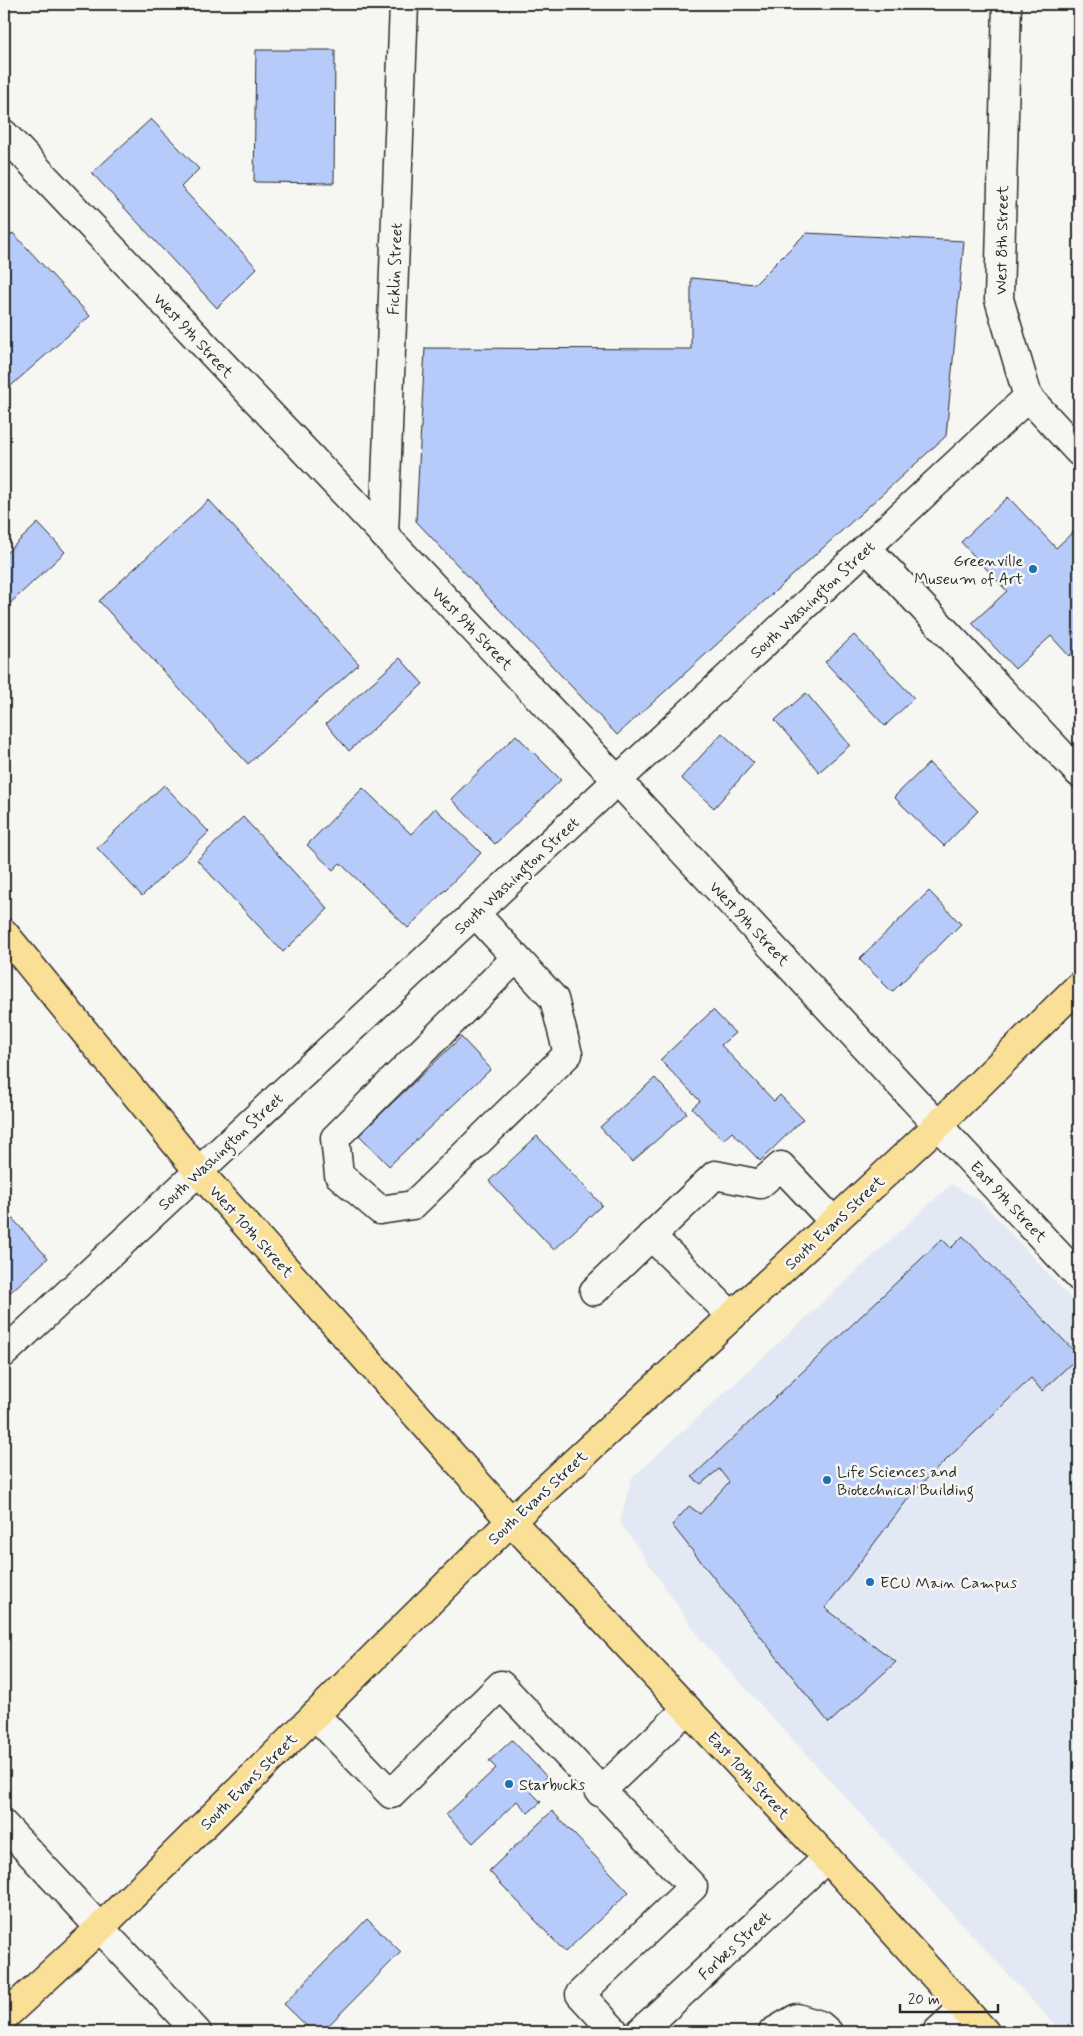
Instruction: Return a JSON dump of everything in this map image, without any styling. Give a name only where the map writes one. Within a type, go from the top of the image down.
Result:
[{"type":"main road","name":"West 10th Street","points":[[4,933],[199,1172],[510,1521]]},
{"type":"main road","name":"South Evans Street","points":[[4,2018],[100,1928],[510,1521],[938,1125],[1079,986]]},
{"type":"main road","name":"East 10th Street","points":[[510,1521],[827,1858],[985,2032]]},
{"type":"street","name":"Ficklin Street","points":[[384,535],[404,4]]},
{"type":"street","name":"West 8th Street","points":[[1007,4],[999,299],[1028,397],[1079,452]]},
{"type":"street","name":"West 9th Street","points":[[4,134],[617,780],[938,1125]]},
{"type":"street","name":"South Washington Street","points":[[4,1353],[1028,397]]},
{"type":"street","points":[[867,548],[1079,773]]},
{"type":"street","points":[[475,913],[554,999],[568,1054],[413,1205],[380,1210],[339,1175],[334,1138],[516,958]]},
{"type":"street","name":"East 9th Street","points":[[938,1125],[1079,1277]]},
{"type":"street","points":[[594,1291],[715,1175],[760,1184],[780,1166],[834,1222]]},
{"type":"street","points":[[651,1236],[732,1316]]},
{"type":"street","points":[[315,1715],[391,1794],[501,1685],[600,1792],[693,1887],[580,1994],[614,2032]]},
{"type":"street","points":[[600,1792],[688,1709]]},
{"type":"street","points":[[4,1825],[198,2032]]},
{"type":"street","name":"Forbes Street","points":[[640,2032],[827,1858]]},
{"type":"street","points":[[937,2032],[963,2008]]},
{"type":"street","points":[[773,2032],[796,2018],[820,2025],[828,2032]]},
{"type":"shaded area","name":"ECU Main Campus","points":[[951,1184],[981,1201],[1079,1307],[1079,2032],[1061,2032],[702,1641],[620,1522],[631,1479]]},
{"type":"building","points":[[256,50],[335,50],[334,183],[254,182]]},
{"type":"building","points":[[151,119],[199,169],[181,187],[257,268],[217,308],[92,173]]},
{"type":"building","points":[[13,233],[90,316],[5,391],[4,241]]},
{"type":"building","points":[[806,233],[964,241],[946,436],[617,735],[416,521],[425,348],[691,349],[691,278],[755,284]]},
{"type":"building","name":"Greenville Museum of Art","points":[[1008,497],[1056,548],[1073,532],[1079,539],[1079,646],[1069,656],[1051,636],[1015,669],[972,623],[1007,591],[961,542]]},
{"type":"building","points":[[209,500],[359,664],[248,764],[99,601]]},
{"type":"building","points":[[38,523],[65,552],[4,609],[4,555]]},
{"type":"building","points":[[854,635],[914,698],[885,726],[825,662]]},
{"type":"building","points":[[400,658],[423,684],[349,751],[326,724]]},
{"type":"building","points":[[806,693],[850,745],[819,772],[775,720]]},
{"type":"building","points":[[722,733],[754,763],[714,808],[681,778]]},
{"type":"building","points":[[516,735],[561,780],[495,844],[451,799]]},
{"type":"building","points":[[929,763],[978,811],[944,846],[894,797]]},
{"type":"building","points":[[164,785],[209,832],[142,896],[97,848]]},
{"type":"building","points":[[363,788],[411,834],[435,808],[481,853],[408,928],[340,863],[333,870],[307,845]]},
{"type":"building","points":[[243,817],[328,909],[283,952],[197,860]]},
{"type":"building","points":[[929,891],[961,924],[892,992],[859,959]]},
{"type":"building","points":[[713,1010],[735,1033],[721,1045],[774,1101],[780,1095],[803,1119],[760,1161],[732,1132],[723,1140],[692,1108],[700,1101],[660,1060]]},
{"type":"building","points":[[461,1037],[491,1069],[389,1166],[359,1135]]},
{"type":"building","points":[[655,1078],[687,1113],[632,1162],[600,1127]]},
{"type":"building","points":[[537,1136],[602,1205],[554,1250],[489,1181]]},
{"type":"building","points":[[4,1209],[48,1258],[4,1298]]},
{"type":"building","name":"Life Sciences and Biotechnical Building","points":[[963,1236],[1079,1356],[1042,1391],[1031,1378],[914,1491],[825,1608],[896,1662],[829,1723],[672,1525],[689,1506],[700,1514],[729,1482],[719,1469],[701,1484],[692,1477],[942,1239],[951,1248]]},
{"type":"building","name":"Starbucks","points":[[512,1740],[547,1777],[531,1792],[541,1802],[528,1813],[517,1801],[473,1843],[446,1815],[496,1768],[489,1761]]},
{"type":"building","points":[[552,1811],[629,1892],[565,1952],[489,1871]]},
{"type":"building","points":[[367,1919],[401,1952],[322,2032],[313,2032],[284,2004]]},
{"type":"place","name":"Greenville Museum of Art","points":[[1033,569]]},
{"type":"place","name":"Life Sciences and Biotechnical Building","points":[[827,1480]]},
{"type":"place","name":"ECU Main Campus","points":[[870,1582]]},
{"type":"place","name":"Starbucks","points":[[509,1784]]}]
